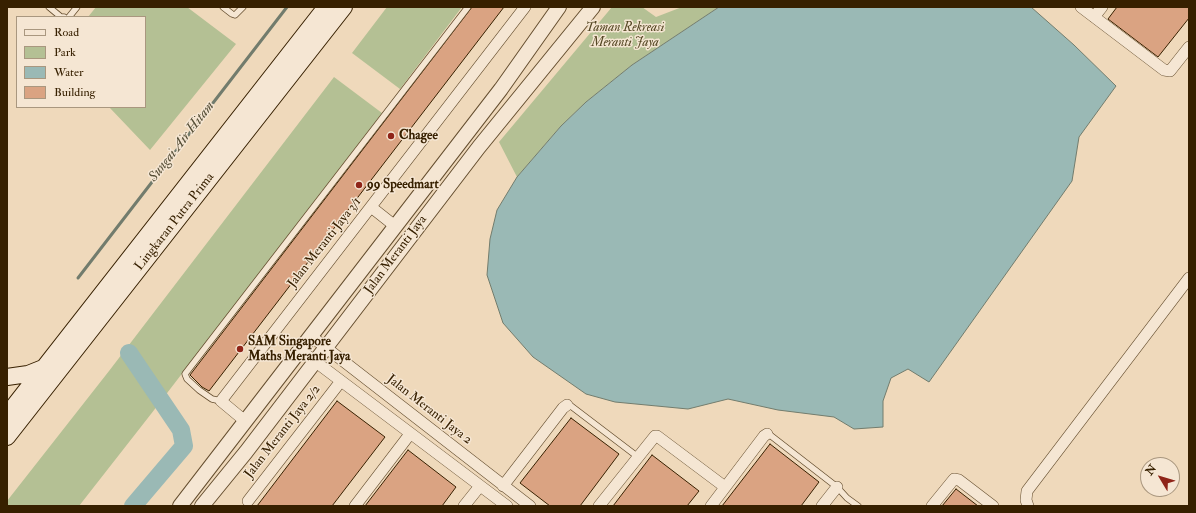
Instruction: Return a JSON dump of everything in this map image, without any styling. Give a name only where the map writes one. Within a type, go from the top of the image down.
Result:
[{"type":"main road","name":"Lingkaran Putra Prima","points":[[9,424],[17,402],[326,7]]},
{"type":"main road","name":"Lingkaran Putra Prima","points":[[17,402],[344,7]]},
{"type":"main road","points":[[7,377],[28,374],[43,368]]},
{"type":"street","name":"Jalan Meranti Jaya 3/1","points":[[221,401],[525,7]]},
{"type":"street","name":"Jalan Meranti Jaya","points":[[180,506],[501,89],[559,7]]},
{"type":"street","name":"Jalan Meranti Jaya","points":[[202,506],[315,362],[479,147],[593,7]]},
{"type":"street","points":[[1081,7],[1164,70],[1170,71],[1189,47]]},
{"type":"street","points":[[1094,17],[1102,7]]},
{"type":"street","points":[[371,207],[395,226]]},
{"type":"street","points":[[1028,506],[1026,500],[1027,491],[1189,278]]},
{"type":"street","name":"Jalan Meranti Jaya 2","points":[[311,336],[526,505]]},
{"type":"street","points":[[300,350],[506,506]]},
{"type":"street","name":"Jalan Meranti Jaya 2/2","points":[[250,503],[341,381]]},
{"type":"street","points":[[382,412],[392,399]]},
{"type":"street","points":[[221,401],[245,421]]},
{"type":"street","points":[[503,486],[563,408],[567,405]]},
{"type":"street","points":[[355,506],[410,434]]},
{"type":"street","points":[[710,506],[767,434]]},
{"type":"street","points":[[599,506],[654,436],[657,436],[725,487]]},
{"type":"street","points":[[932,506],[954,479],[959,480],[993,506]]},
{"type":"street","points":[[464,506],[480,486]]},
{"type":"street","points":[[822,506],[837,487]]},
{"type":"lane","points":[[49,7],[60,16]]},
{"type":"lane","points":[[70,16],[77,7]]},
{"type":"lane","points":[[223,7],[232,14],[236,15],[243,7]]},
{"type":"lane","points":[[221,401],[212,399],[199,390],[187,379],[185,374],[468,7]]},
{"type":"lane","points":[[567,405],[571,406],[638,457]]},
{"type":"lane","points":[[767,434],[770,434],[837,487],[847,498],[858,506]]},
{"type":"green space","points":[[96,7],[187,7],[236,44],[150,150],[110,108],[146,108],[146,16],[89,16]]},
{"type":"green space","points":[[387,7],[462,7],[400,89],[352,53]]},
{"type":"green space","name":"Taman Rekreasi Meranti Jaya","points":[[612,7],[642,7],[656,17],[682,7],[719,7],[632,65],[586,102],[561,126],[517,177],[499,142]]},
{"type":"green space","points":[[334,77],[382,113],[79,506],[7,506],[7,501],[109,371]]},
{"type":"water","points":[[719,7],[1031,7],[1074,45],[1116,86],[1079,137],[1072,181],[929,382],[908,369],[891,378],[883,401],[883,427],[854,429],[834,417],[778,410],[728,399],[688,409],[615,402],[586,394],[533,357],[503,323],[487,275],[490,239],[497,210],[517,177],[561,126],[586,102],[632,65]]},
{"type":"building","points":[[472,7],[504,7],[209,391],[202,387],[190,375]]},
{"type":"building","points":[[1117,7],[1189,7],[1189,18],[1158,57],[1108,19]]},
{"type":"building","points":[[337,401],[385,437],[332,506],[257,506]]},
{"type":"building","points":[[571,418],[619,454],[580,506],[550,506],[520,483]]},
{"type":"building","points":[[770,444],[819,482],[801,506],[722,506]]},
{"type":"building","points":[[408,450],[456,487],[442,506],[365,506]]},
{"type":"building","points":[[652,455],[699,491],[687,506],[613,506]]},
{"type":"building","points":[[956,489],[978,506],[942,506]]},
{"type":"waterway","name":"Sungai Air Hitam","points":[[78,278],[287,7]]},
{"type":"waterway","name":"Sungai Air Hitam","points":[[129,353],[181,430],[184,446],[133,506]]},
{"type":"place","name":"Chagee","points":[[391,136]]},
{"type":"place","name":"99 Speedmart","points":[[359,185]]},
{"type":"place","name":"SAM Singapore Maths Meranti Jaya","points":[[240,349]]}]
